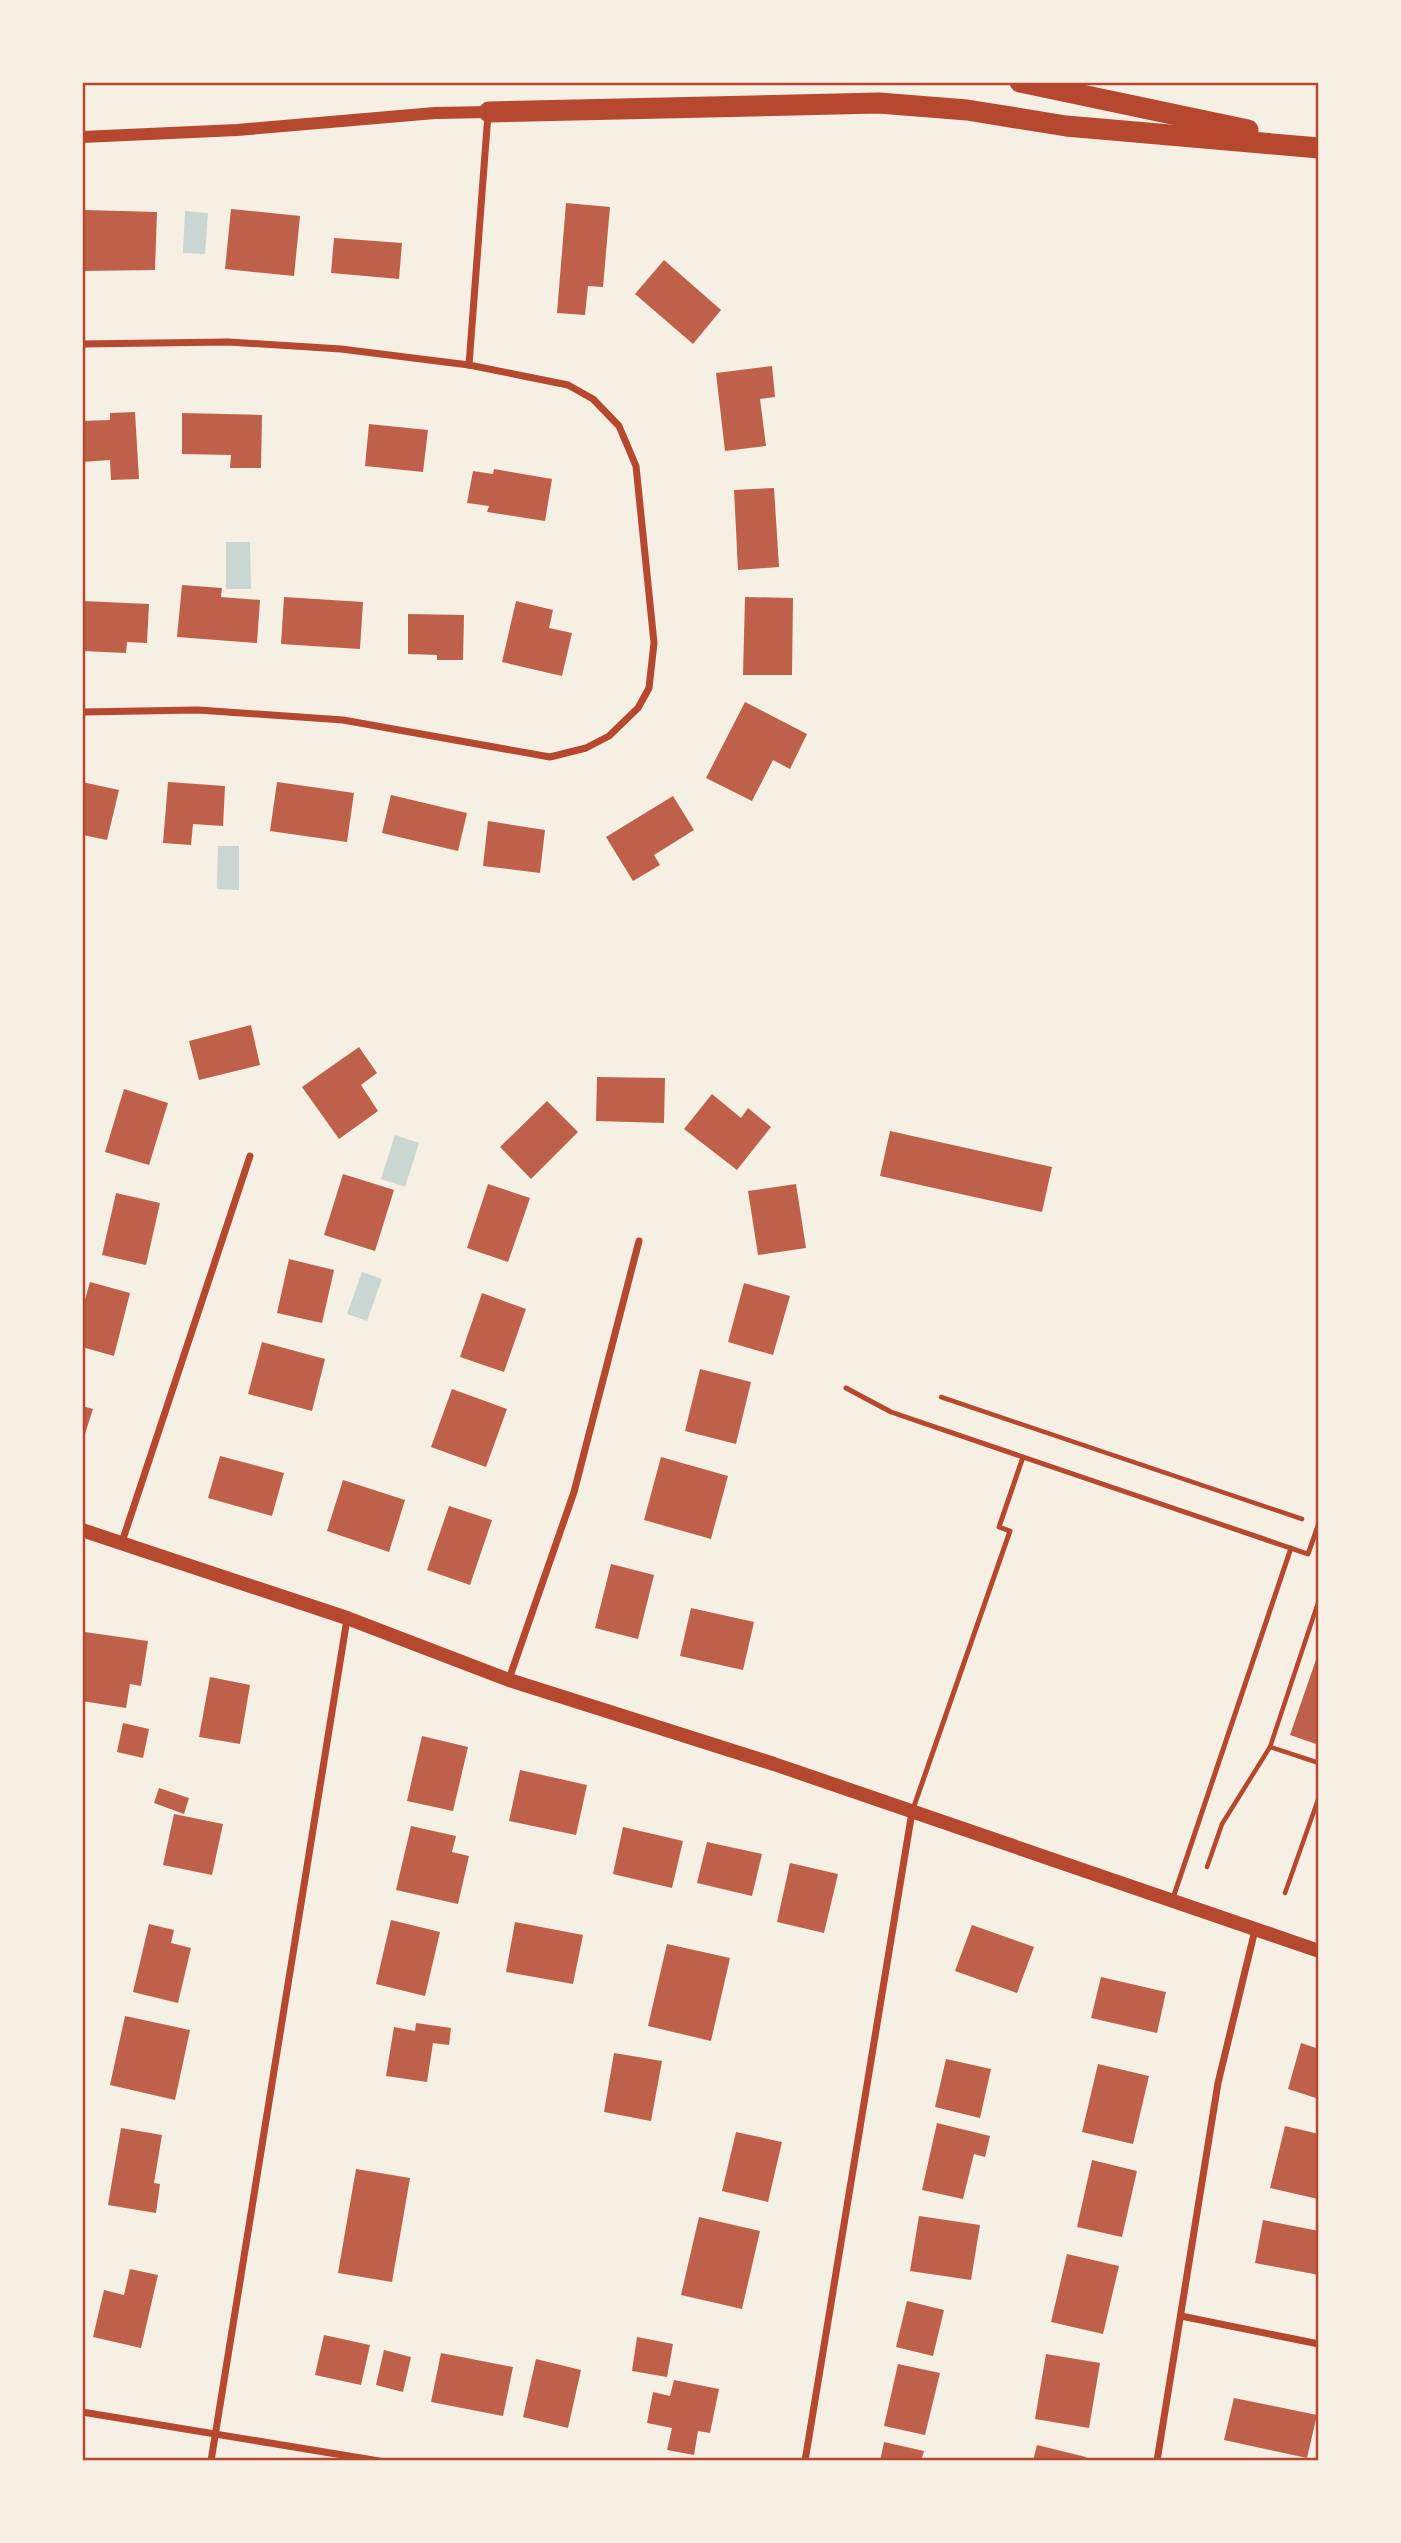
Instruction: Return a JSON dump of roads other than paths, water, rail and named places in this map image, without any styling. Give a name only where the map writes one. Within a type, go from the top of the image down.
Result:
[{"type":"highway","points":[[1020,82],[1319,146]]},
{"type":"highway","points":[[489,112],[879,103],[967,110],[1066,126],[1319,146]]},
{"type":"main road","points":[[82,1530],[347,1618],[509,1680],[774,1764],[1319,1951]]},
{"type":"street","points":[[82,137],[237,130],[435,113],[489,112],[468,365]]},
{"type":"street","points":[[82,344],[228,342],[341,349],[468,365],[568,385],[593,399],[620,426],[636,466],[654,643],[649,688],[638,708],[609,736],[586,748],[550,757],[343,720],[198,710],[82,712]]},
{"type":"street","points":[[122,1542],[250,1156]]},
{"type":"street","points":[[509,1680],[574,1492],[639,1241]]},
{"type":"street","points":[[211,2461],[347,1618]]},
{"type":"street","points":[[805,2461],[912,1812]]},
{"type":"street","points":[[1157,2461],[1218,2083],[1255,1930]]},
{"type":"street","points":[[1181,2316],[1319,2344]]},
{"type":"street","points":[[82,2412],[379,2461]]},
{"type":"lane","points":[[846,1388],[891,1412],[1308,1554],[1319,1523]]},
{"type":"lane","points":[[912,1812],[1010,1531],[999,1527],[1023,1457]]},
{"type":"lane","points":[[1172,1901],[1291,1548]]}]
